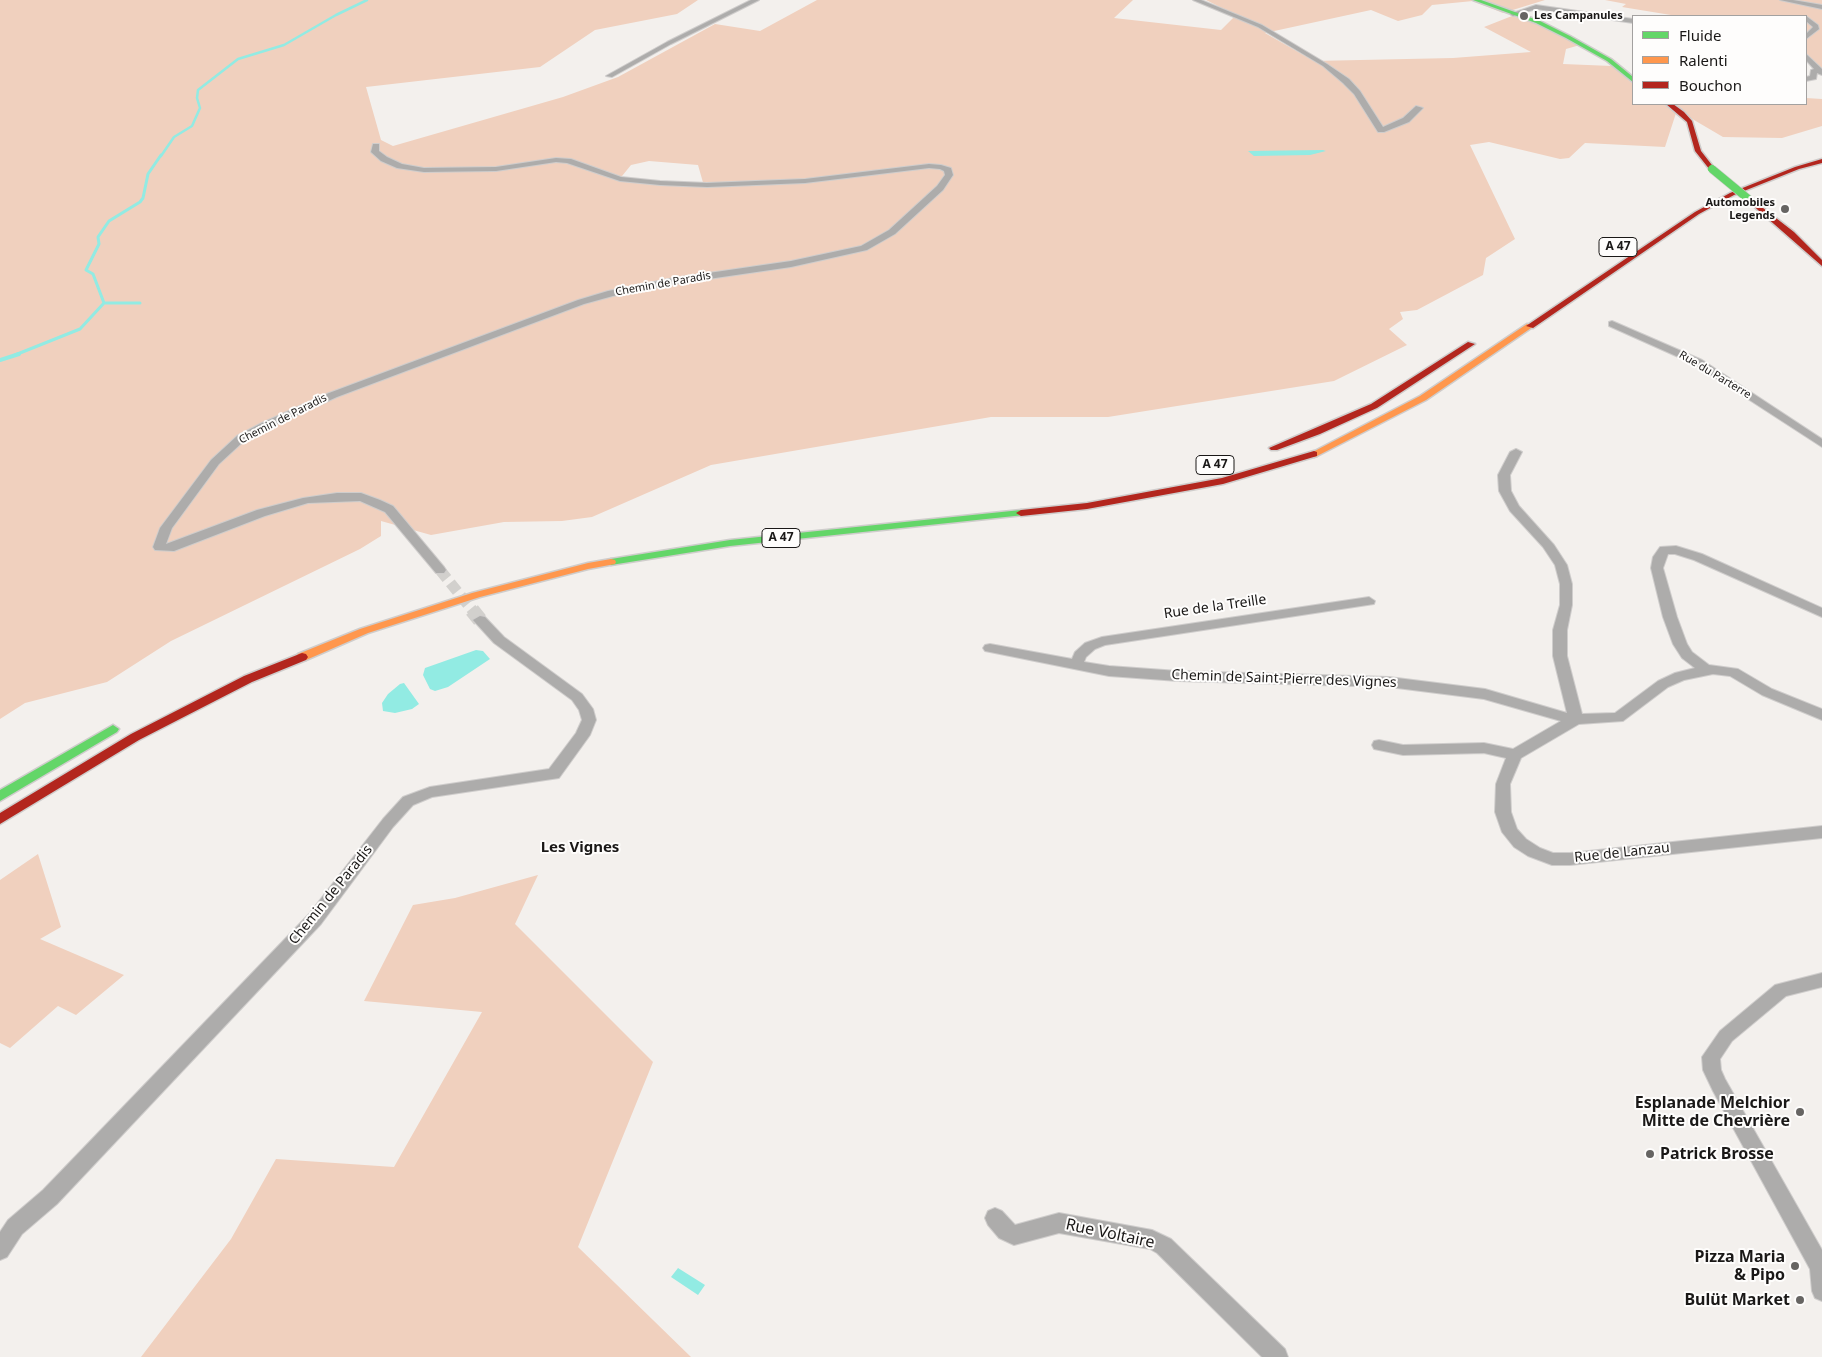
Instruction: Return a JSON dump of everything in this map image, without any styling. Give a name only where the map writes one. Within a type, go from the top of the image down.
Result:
[{"type":"main road","points":[[1476,0],[1546,26],[1592,49],[1632,79]]},
{"type":"main road","points":[[1670,105],[1682,113],[1690,122],[1698,151],[1712,169],[1791,234],[1822,264]]},
{"type":"main road","points":[[1772,165],[1822,151]]},
{"type":"main road","name":"A 47","points":[[0,819],[135,737],[248,679],[364,631],[476,595],[588,566],[730,543],[1087,506],[1223,481],[1319,452],[1423,398],[1698,213],[1732,194],[1797,168],[1822,161]]},
{"type":"main road","points":[[1720,186],[1738,177]]},
{"type":"main road","points":[[1259,452],[1317,432],[1374,406],[1477,340]]},
{"type":"main road","points":[[0,796],[120,725]]},
{"type":"street","points":[[610,76],[669,43],[756,0]]},
{"type":"street","points":[[1196,0],[1260,26],[1325,65],[1346,81],[1357,93],[1381,130],[1406,120],[1419,108]]},
{"type":"street","points":[[1782,0],[1822,7]]},
{"type":"street","points":[[1782,0],[1802,15]]},
{"type":"street","points":[[1513,14],[1546,1]]},
{"type":"street","points":[[1532,7],[1632,21]]},
{"type":"street","points":[[1807,19],[1816,26],[1814,31],[1807,36]]},
{"type":"street","points":[[1807,57],[1821,72]]},
{"type":"street","points":[[1807,80],[1814,78],[1813,71],[1821,72]]},
{"type":"street","name":"Chemin de Paradis","points":[[376,146],[375,152],[384,159],[400,166],[424,170],[496,169],[556,160],[568,161],[620,180],[660,183],[707,185],[796,182],[929,166],[948,170],[949,175],[940,188],[892,232],[864,248],[791,264],[674,281],[612,293],[581,302],[333,394],[266,425],[241,438],[215,462],[166,528],[159,547],[170,548],[261,513],[307,500],[361,497],[389,509],[440,570]]},
{"type":"street","name":"Rue du Parterre","points":[[1612,324],[1698,362],[1817,436],[1822,444]]},
{"type":"street","points":[[1379,745],[1403,750],[1484,748],[1515,755],[1576,719],[1560,656],[1560,630],[1566,605],[1566,584],[1561,565],[1548,545],[1514,508],[1505,491],[1504,475],[1516,452]]},
{"type":"street","points":[[1705,669],[1687,655],[1680,644],[1670,616],[1657,568],[1659,557],[1664,550],[1676,550],[1698,557],[1822,613]]},
{"type":"street","name":"Rue de la Treille","points":[[1076,665],[1080,655],[1090,646],[1102,641],[1369,601]]},
{"type":"street","name":"Chemin de Paradis","points":[[0,1250],[16,1227],[50,1197],[315,918],[388,823],[408,801],[430,792],[554,774],[583,735],[589,720],[586,709],[577,697],[500,640],[480,620]]},
{"type":"street","name":"Chemin de Saint-Pierre des Vignes","points":[[990,648],[1109,671],[1178,676],[1389,682],[1485,694],[1554,715],[1576,719],[1618,718],[1663,684],[1680,676],[1705,669],[1733,672],[1767,692],[1822,715]]},
{"type":"street","name":"Rue de Lanzau","points":[[1515,755],[1503,784],[1502,812],[1510,832],[1520,843],[1534,852],[1552,859],[1570,859],[1822,832]]},
{"type":"street","points":[[1822,980],[1781,990],[1726,1036],[1711,1057],[1712,1070],[1719,1085],[1821,1268],[1822,1291]]},
{"type":"street","name":"Rue Voltaire","points":[[995,1218],[1006,1231],[1014,1235],[1059,1223],[1152,1240],[1164,1246],[1277,1357]]},
{"type":"shaded area","points":[[0,0],[698,0],[677,14],[595,30],[540,67],[366,87],[381,140],[393,146],[563,97],[618,77],[715,24],[760,31],[817,0],[1133,0],[1114,18],[1221,30],[1236,15],[1206,0],[1545,0],[1503,13],[1473,1],[1432,5],[1422,15],[1398,21],[1371,10],[1265,33],[1314,61],[1453,58],[1531,52],[1484,27],[1512,16],[1545,27],[1580,45],[1566,49],[1563,64],[1612,66],[1632,83],[1632,105],[1807,105],[1807,98],[1822,99],[1822,126],[1782,138],[1723,137],[1677,110],[1665,147],[1585,143],[1569,158],[1560,159],[1489,142],[1470,145],[1515,239],[1486,258],[1483,275],[1417,310],[1400,312],[1403,319],[1389,329],[1407,345],[1334,381],[1108,417],[991,417],[711,465],[592,517],[562,521],[504,522],[431,535],[381,521],[381,536],[360,549],[171,641],[107,682],[25,703],[0,719]],"holes":[[[649,161],[698,165],[704,186],[618,181],[631,165]]]},
{"type":"shaded area","points":[[1605,0],[1822,0],[1822,72],[1807,54],[1807,15],[1671,15],[1622,7],[1626,4]]},
{"type":"shaded area","points":[[38,854],[61,927],[40,939],[124,975],[76,1015],[58,1006],[10,1048],[0,1043],[0,880]]},
{"type":"shaded area","points":[[538,875],[515,924],[653,1062],[578,1247],[691,1357],[141,1357],[231,1239],[276,1159],[394,1167],[482,1012],[364,1001],[413,905],[455,898]]},
{"type":"water","points":[[1248,151],[1326,151],[1310,155],[1254,156]]},
{"type":"water","points":[[476,650],[483,651],[490,659],[448,687],[435,691],[430,689],[423,675],[425,668]]},
{"type":"water","points":[[404,683],[419,704],[412,709],[395,713],[383,711],[382,703],[388,694]]},
{"type":"water","points":[[678,1268],[705,1285],[698,1295],[671,1277]]},
{"type":"waterway","points":[[161,156],[174,137],[192,126],[200,108],[197,98],[198,90],[238,59],[284,45],[336,15],[367,0]]},
{"type":"waterway","points":[[104,303],[93,274],[86,270],[99,244],[98,237],[109,221],[140,202],[143,198],[148,174],[161,155]]},
{"type":"waterway","points":[[15,355],[80,329],[104,303]]},
{"type":"waterway","points":[[104,303],[140,303]]},
{"type":"waterway","points":[[0,360],[19,354]]},
{"type":"tunnel","points":[[440,570],[473,611]]},
{"type":"tunnel","points":[[472,610],[480,620]]},
{"type":"traffic: fast","points":[[1476,0],[1538,22],[1568,37],[1609,60],[1632,79]]},
{"type":"traffic: fast","points":[[1712,169],[1752,202]]},
{"type":"traffic: fast","points":[[611,562],[730,543],[1021,513]]},
{"type":"traffic: fast","points":[[0,796],[113,729]]},
{"type":"traffic: slow","points":[[1314,454],[1423,398],[1530,326]]},
{"type":"traffic: slow","points":[[302,657],[364,631],[476,595],[588,566],[611,562]]},
{"type":"traffic: jam","points":[[1670,105],[1682,113],[1690,122],[1698,151],[1712,169]]},
{"type":"traffic: jam","points":[[1530,326],[1697,213],[1732,194],[1797,168],[1822,161]]},
{"type":"traffic: jam","points":[[1752,202],[1791,234],[1822,264]]},
{"type":"traffic: jam","points":[[1274,448],[1317,432],[1374,406],[1471,344]]},
{"type":"traffic: jam","points":[[1021,513],[1087,506],[1223,481],[1314,454]]},
{"type":"traffic: jam","points":[[0,819],[135,737],[248,679],[302,657]]},
{"type":"place","name":"Les Campanules","points":[[1524,16]]},
{"type":"place","name":"Automobiles Legends","points":[[1785,209]]},
{"type":"place","name":"Esplanade Melchior Mitte de Chevrière","points":[[1800,1112]]},
{"type":"place","name":"Patrick Brosse","points":[[1650,1154]]},
{"type":"place","name":"Pizza Maria & Pipo","points":[[1795,1266]]},
{"type":"place","name":"Bulüt Market","points":[[1800,1300]]},
{"type":"district","name":"Les Vignes","points":[[580,848]]}]
